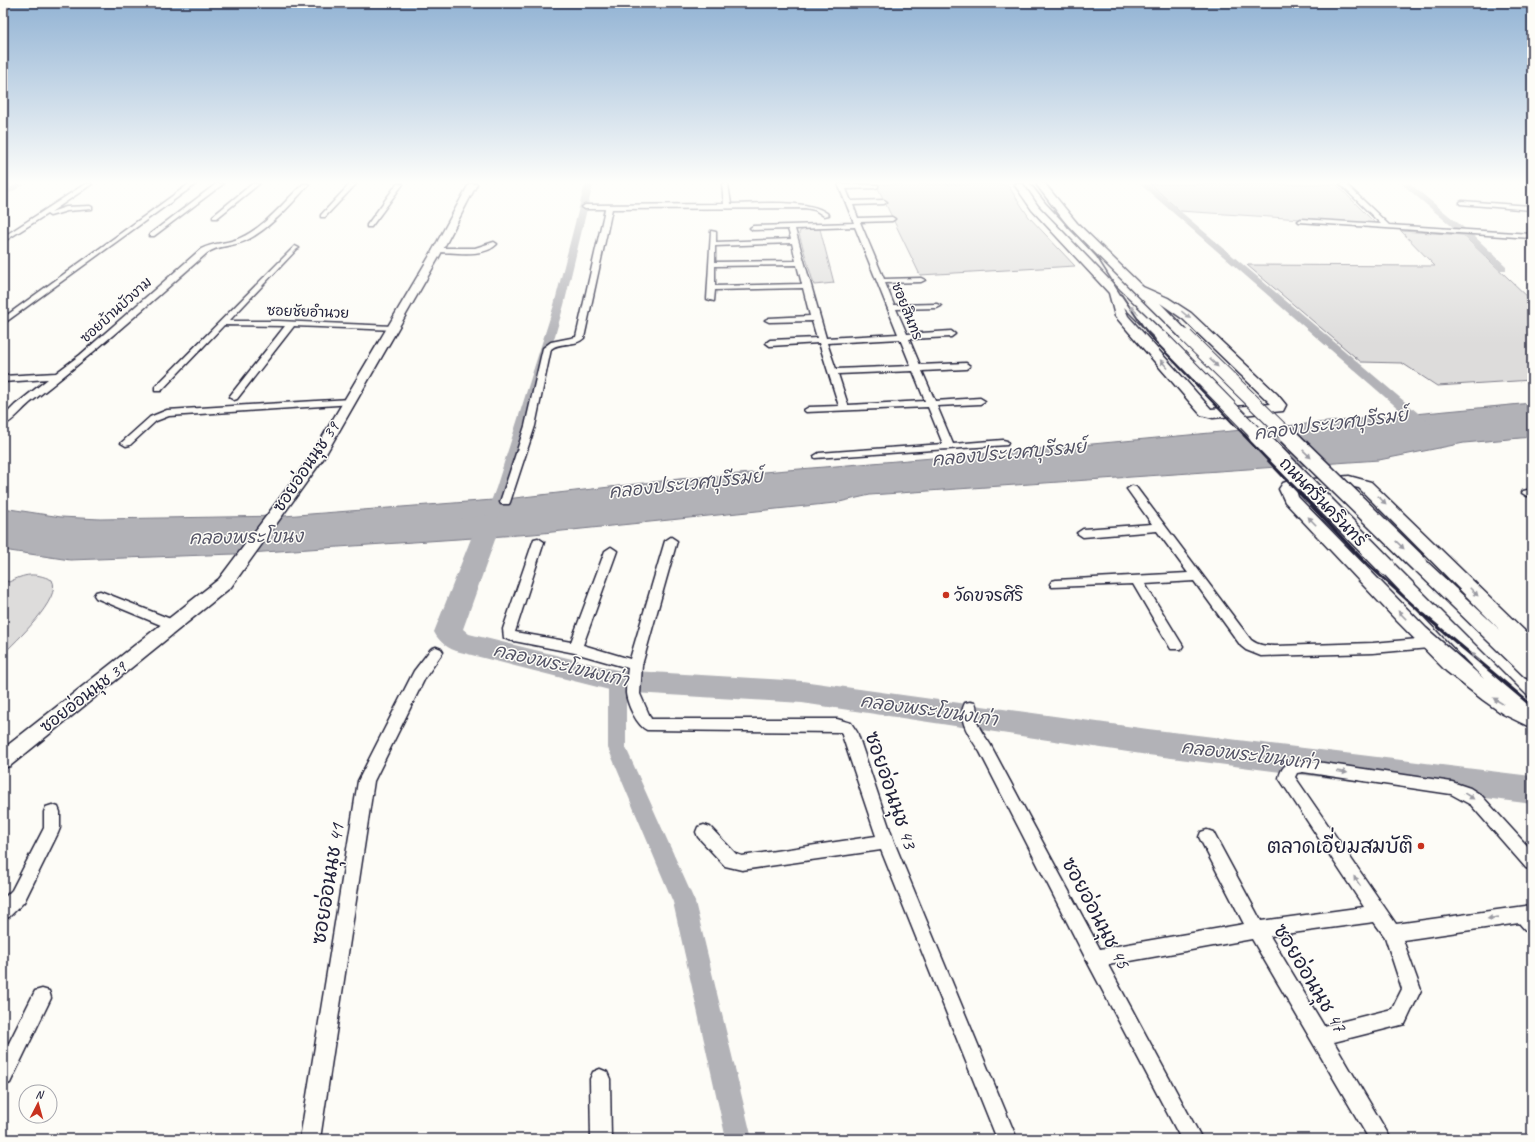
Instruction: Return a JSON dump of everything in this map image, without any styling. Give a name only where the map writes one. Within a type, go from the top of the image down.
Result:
[{"type":"main road","name":"ถนนศรีนครินทร์","points":[[1063,237],[1532,715]]},
{"type":"main road","name":"ถนนศรีนครินทร์","points":[[1086,237],[1419,564],[1532,672]]},
{"type":"main road","points":[[1116,292],[1119,313],[1206,412],[1213,414],[1278,408],[1279,405],[1272,397],[1188,316],[1170,304],[1140,290]]},
{"type":"main road","points":[[1532,650],[1365,485],[1349,481],[1289,486],[1287,489],[1291,498],[1429,643],[1479,688],[1511,710],[1532,720]]},
{"type":"street","points":[[3,322],[120,237]]},
{"type":"street","name":"ซอยบ้านบัวงาม","points":[[3,422],[124,322],[204,251],[214,244],[234,242],[246,237]]},
{"type":"street","name":"ซอยอ่อนนุช 39","points":[[3,760],[197,607],[225,583],[278,508],[316,459],[444,237]]},
{"type":"street","points":[[505,502],[530,426],[546,348],[552,344],[573,341],[580,338],[602,237]]},
{"type":"street","points":[[711,299],[713,237]]},
{"type":"street","points":[[794,237],[816,318],[844,408]]},
{"type":"street","name":"ซอยสินทร","points":[[863,237],[915,368],[949,447]]},
{"type":"street","points":[[712,244],[795,241]]},
{"type":"street","points":[[436,253],[484,249],[491,247],[494,244]]},
{"type":"street","name":"ซอยชัยอำนวย","points":[[158,389],[295,248]]},
{"type":"street","points":[[436,253],[470,257]]},
{"type":"street","points":[[712,264],[801,263]]},
{"type":"street","points":[[880,281],[921,280]]},
{"type":"street","points":[[711,288],[808,286]]},
{"type":"street","points":[[891,308],[937,306]]},
{"type":"street","points":[[769,320],[816,318]]},
{"type":"street","name":"ซอยชัยอำนวย","points":[[222,323],[393,328]]},
{"type":"street","points":[[234,397],[291,324]]},
{"type":"street","points":[[770,343],[951,334]]},
{"type":"street","points":[[833,372],[966,366]]},
{"type":"street","points":[[3,379],[58,376]]},
{"type":"street","points":[[809,410],[980,401]]},
{"type":"street","points":[[126,443],[152,419],[167,413],[350,402]]},
{"type":"street","points":[[820,456],[1003,443]]},
{"type":"street","points":[[1132,489],[1246,643],[1251,647],[1261,651],[1373,648],[1429,643]]},
{"type":"street","points":[[1083,533],[1160,527]]},
{"type":"street","points":[[538,542],[509,629],[509,635],[575,648],[634,679],[671,541]]},
{"type":"street","points":[[575,648],[611,551]]},
{"type":"street","points":[[1056,584],[1197,577]]},
{"type":"street","points":[[1137,581],[1176,646]]},
{"type":"street","points":[[100,595],[173,625]]},
{"type":"street","name":"ซอยอ่อนนุช 41","points":[[310,1139],[366,781],[419,675],[436,652]]},
{"type":"street","name":"ซอยอ่อนนุช 43","points":[[634,679],[642,718],[647,724],[837,725],[846,728],[850,732],[886,842],[1007,1139]]},
{"type":"street","name":"ซอยอ่อนนุช 45","points":[[970,716],[985,748],[1095,959],[1192,1139]]},
{"type":"street","points":[[1320,1036],[1398,1017],[1412,990],[1392,933],[1287,778],[1288,772],[1293,767],[1303,766],[1452,788],[1465,793],[1476,800],[1532,863]]},
{"type":"street","points":[[3,911],[22,890],[52,828],[52,812]]},
{"type":"street","points":[[704,832],[731,861],[742,864],[886,842]]},
{"type":"street","name":"ซอยอ่อนนุช 47","points":[[1207,837],[1256,930],[1381,1139]]},
{"type":"street","points":[[1095,959],[1256,930],[1379,913]]},
{"type":"street","points":[[1392,933],[1529,917]]},
{"type":"street","points":[[3,1076],[42,998]]},
{"type":"street","points":[[600,1079],[601,1139]]},
{"type":"shaded area","points":[[800,237],[822,237],[834,283],[814,285]]},
{"type":"shaded area","points":[[902,237],[1048,237],[1075,266],[920,275]]},
{"type":"shaded area","points":[[1407,237],[1465,237],[1532,301],[1532,380],[1437,386],[1402,363],[1361,362],[1247,265],[1435,266]]},
{"type":"shaded area","points":[[3,570],[5,580],[9,582],[20,577],[35,575],[52,580],[54,588],[51,597],[36,619],[3,654]]},
{"type":"water","points":[[1532,403],[1532,437],[1464,443],[1379,460],[870,495],[835,503],[533,534],[234,554],[70,560],[3,550],[3,508],[61,517],[100,519],[284,516],[506,499],[679,479],[1017,451]]},
{"type":"waterway","points":[[492,517],[503,488],[559,305],[576,237]]},
{"type":"waterway","name":"คลองประเวศบุรีรมย์","points":[[1206,237],[1427,427]]},
{"type":"waterway","points":[[1470,237],[1503,268]]},
{"type":"waterway","name":"คลองพระโขนงเก่า","points":[[469,524],[489,523],[448,632],[460,642],[617,681],[802,692],[1148,742],[1532,790]]},
{"type":"waterway","points":[[617,681],[617,748],[684,902],[739,1139]]},
{"type":"railway","points":[[1078,237],[1097,257],[1121,295]]},
{"type":"railway","points":[[1121,294],[1148,334],[1245,436]]},
{"type":"railway","points":[[1244,435],[1363,560],[1425,616]]},
{"type":"railway","points":[[1424,615],[1532,706]]},
{"type":"place","name":"วัดขจรศิริ","points":[[946,595]]},
{"type":"place","name":"ตลาดเอี่ยมสมบัติ","points":[[1421,846]]},
{"type":"water label","name":"คลองพระโขนง","points":[[246,537]]}]
